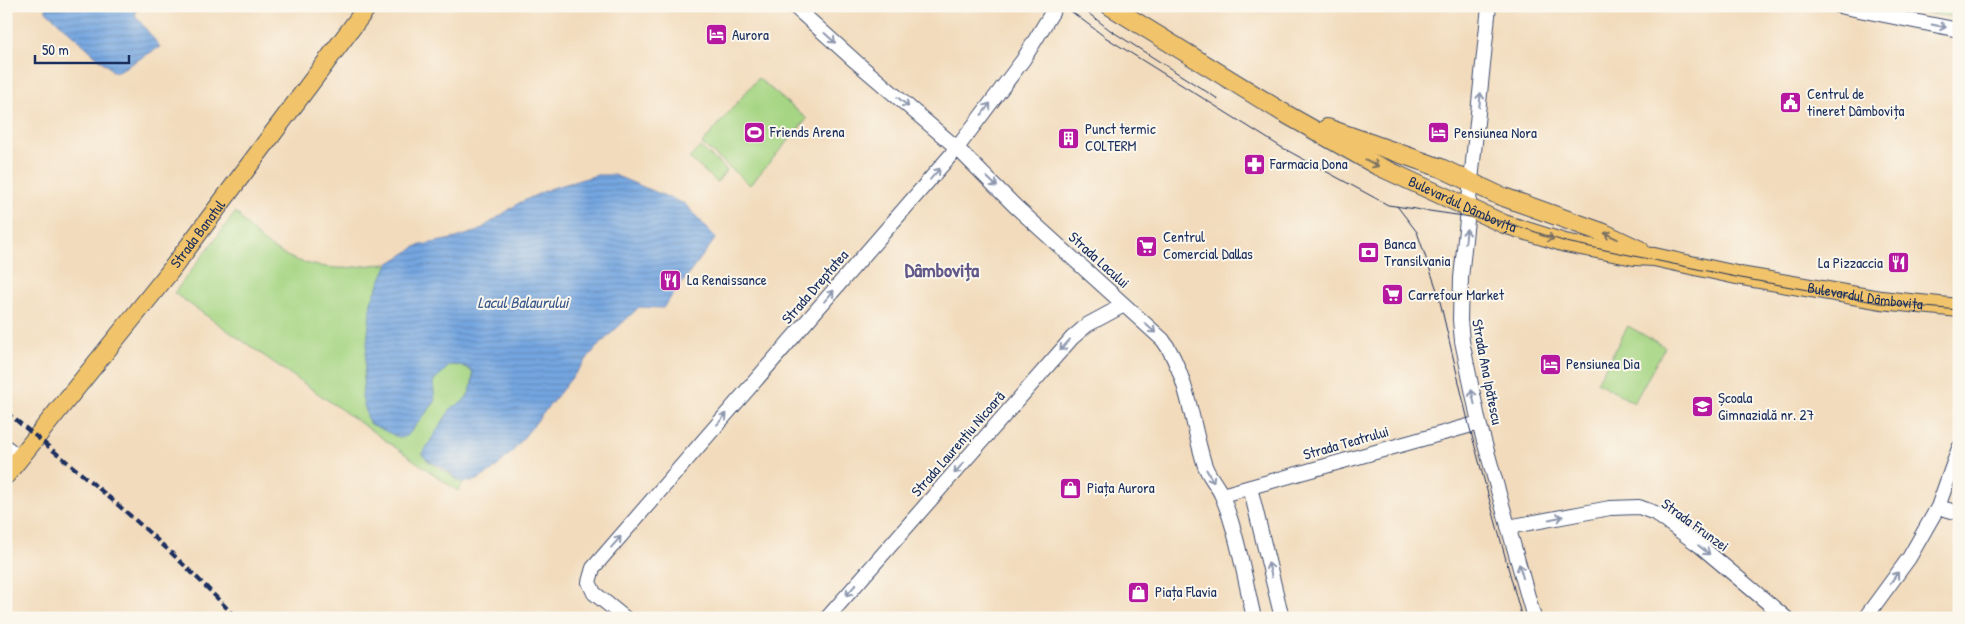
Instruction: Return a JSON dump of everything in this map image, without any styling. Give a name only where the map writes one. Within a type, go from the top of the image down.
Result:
[{"type":"main road","name":"Strada Banatul","points":[[6,475],[13,452],[168,274],[368,6]]},
{"type":"main road","name":"Bulevardul Dâmbovița","points":[[1110,6],[1284,113],[1376,165],[1504,224],[1565,243],[1654,258],[1741,276],[1881,300],[1959,308]]},
{"type":"main road","name":"Bulevardul Dâmbovița","points":[[1284,113],[1441,168],[1498,195],[1604,233],[1654,258]]},
{"type":"street","name":"Strada Lacului","points":[[794,6],[957,148],[1016,206],[1157,334],[1174,356],[1204,466],[1222,495],[1231,521],[1254,618]]},
{"type":"street","name":"Strada Dreptatea","points":[[625,618],[594,592],[589,582],[593,568],[957,148],[1023,60],[1056,6]]},
{"type":"street","name":"Strada Ana Ipătescu","points":[[1489,6],[1461,278],[1460,320],[1462,341],[1479,423],[1534,618]]},
{"type":"street","points":[[1839,6],[1959,30]]},
{"type":"street","name":"Strada Laurențiu Nicoară","points":[[827,618],[1072,338],[1087,325],[1124,304]]},
{"type":"street","name":"Strada Teatrului","points":[[1222,495],[1479,423]]},
{"type":"street","points":[[1865,618],[1909,558],[1938,506],[1959,448]]},
{"type":"street","points":[[1250,487],[1282,618]]},
{"type":"street","points":[[1938,506],[1959,513]]},
{"type":"street","name":"Strada Frunzei","points":[[1508,527],[1610,508],[1639,507],[1655,512],[1699,545],[1786,618]]},
{"type":"green space","points":[[1879,6],[1959,6],[1959,18]]},
{"type":"green space","name":"Friends Arena","points":[[758,78],[807,119],[750,185],[702,144]]},
{"type":"green space","points":[[700,147],[727,170],[717,182],[689,158]]},
{"type":"green space","points":[[236,212],[264,242],[275,250],[298,261],[312,265],[340,268],[388,264],[371,302],[407,436],[435,402],[432,382],[450,365],[461,365],[473,372],[471,391],[422,454],[428,461],[463,483],[458,491],[174,293]]},
{"type":"green space","points":[[1628,326],[1665,347],[1634,403],[1597,382]]},
{"type":"water","points":[[46,6],[137,6],[135,15],[160,47],[115,73],[46,11]]},
{"type":"water","name":"Lacul Balaurului","points":[[597,175],[614,175],[685,204],[716,238],[663,308],[639,307],[595,349],[512,452],[492,471],[477,480],[463,483],[446,470],[429,461],[422,454],[452,407],[462,402],[469,394],[473,372],[468,368],[450,365],[433,382],[435,402],[407,436],[400,438],[369,423],[362,397],[371,302],[388,264],[417,246],[456,238],[478,231],[519,203],[549,189]]},
{"type":"tram line","points":[[1064,6],[1105,37],[1281,147],[1388,205],[1505,222],[1566,242],[1741,278],[1880,303],[1959,310]]},
{"type":"tram line","points":[[1079,6],[1110,30],[1218,99]]},
{"type":"tram line","points":[[1397,206],[1417,232],[1438,293],[1469,425],[1522,618]]},
{"type":"railway","points":[[6,412],[154,537],[236,618]]},
{"type":"place","name":"Aurora","points":[[716,35]]},
{"type":"place","name":"Centrul de tineret Dâmbovița","points":[[1791,103]]},
{"type":"place","name":"Friends Arena","points":[[754,132]]},
{"type":"place","name":"Pensiunea Nora","points":[[1438,133]]},
{"type":"place","name":"Punct termic COLTERM","points":[[1069,138]]},
{"type":"place","name":"Farmacia Dona","points":[[1254,164]]},
{"type":"place","name":"Centrul Comercial Dallas","points":[[1147,246]]},
{"type":"place","name":"Banca Transilvania","points":[[1368,253]]},
{"type":"place","name":"La Pizzaccia","points":[[1899,263]]},
{"type":"place","name":"La Renaissance","points":[[671,280]]},
{"type":"place","name":"Carrefour Market","points":[[1392,295]]},
{"type":"place","name":"Pensiunea Dia","points":[[1550,364]]},
{"type":"place","name":"Școala Gimnazială nr. 27","points":[[1702,407]]},
{"type":"place","name":"Piața Aurora","points":[[1071,488]]},
{"type":"place","name":"Piața Flavia","points":[[1139,592]]},
{"type":"district","name":"Dâmbovița","points":[[942,270]]}]
